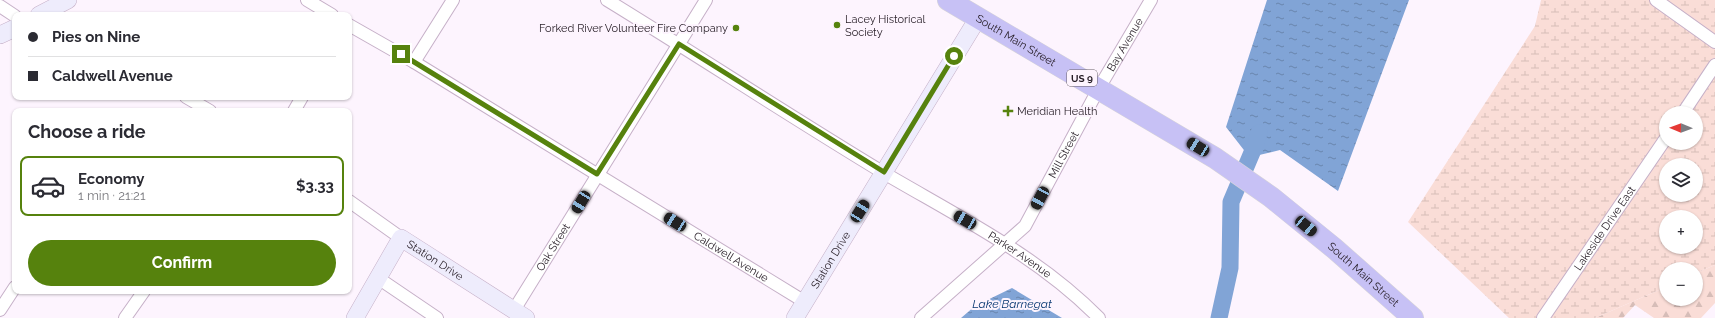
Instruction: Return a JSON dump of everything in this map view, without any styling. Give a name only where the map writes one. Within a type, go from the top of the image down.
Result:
[{"type":"highway","name":"South Main Street","points":[[948,0],[1099,88],[1215,158],[1254,184],[1271,196],[1335,249],[1412,318]]},
{"type":"street","points":[[45,12],[68,0]]},
{"type":"street","points":[[307,0],[327,12]]},
{"type":"street","points":[[414,62],[453,0]]},
{"type":"street","name":"Parker Avenue","points":[[607,0],[884,172],[1005,243],[1079,298],[1099,318]]},
{"type":"street","name":"Oak Street","points":[[520,314],[597,174],[706,0]]},
{"type":"street","name":"Bay Avenue","points":[[1099,88],[1151,0]]},
{"type":"street","points":[[1656,0],[1715,42]]},
{"type":"street","points":[[0,6],[12,14]]},
{"type":"street","name":"Station Drive","points":[[795,318],[978,18]]},
{"type":"street","name":"Caldwell Avenue","points":[[352,27],[414,62],[805,302]]},
{"type":"street","points":[[0,36],[12,30]]},
{"type":"street","points":[[1688,106],[1715,65]]},
{"type":"street","name":"Mill Street","points":[[921,318],[1025,226],[1099,88]]},
{"type":"street","points":[[191,100],[205,108]]},
{"type":"street","name":"Lakeside Drive East","points":[[1543,318],[1659,148]]},
{"type":"street","points":[[352,203],[401,238]]},
{"type":"street","name":"Station Drive","points":[[355,318],[401,238],[520,314]]},
{"type":"street","points":[[378,278],[437,318]]},
{"type":"street","points":[[0,310],[12,292]]},
{"type":"street","points":[[125,318],[142,294]]},
{"type":"green space","points":[[1541,0],[1715,0],[1715,265],[1703,270],[1703,262],[1659,262],[1659,290],[1595,318],[1509,318],[1408,222],[1535,26]]},
{"type":"green space","points":[[1715,265],[1715,303],[1701,318],[1654,318],[1635,305],[1623,318],[1595,318],[1659,290],[1659,306],[1703,306],[1703,270]]},
{"type":"water","points":[[1267,0],[1409,0],[1338,191],[1280,150],[1255,156],[1247,154],[1226,127]]},
{"type":"water","name":"Lake Barnegat","points":[[1012,288],[1062,318],[961,318],[975,306]]},
{"type":"waterway","points":[[1219,318],[1230,268],[1231,202],[1259,133]]},
{"type":"place","name":"Lacey Historical Society","points":[[837,25]]},
{"type":"place","name":"Forked River Volunteer Fire Company","points":[[736,28]]},
{"type":"place","name":"Meridian Health","points":[[1008,111]]},
{"type":"route","points":[[401,54],[597,174],[679,44],[884,172],[954,56]]}]
